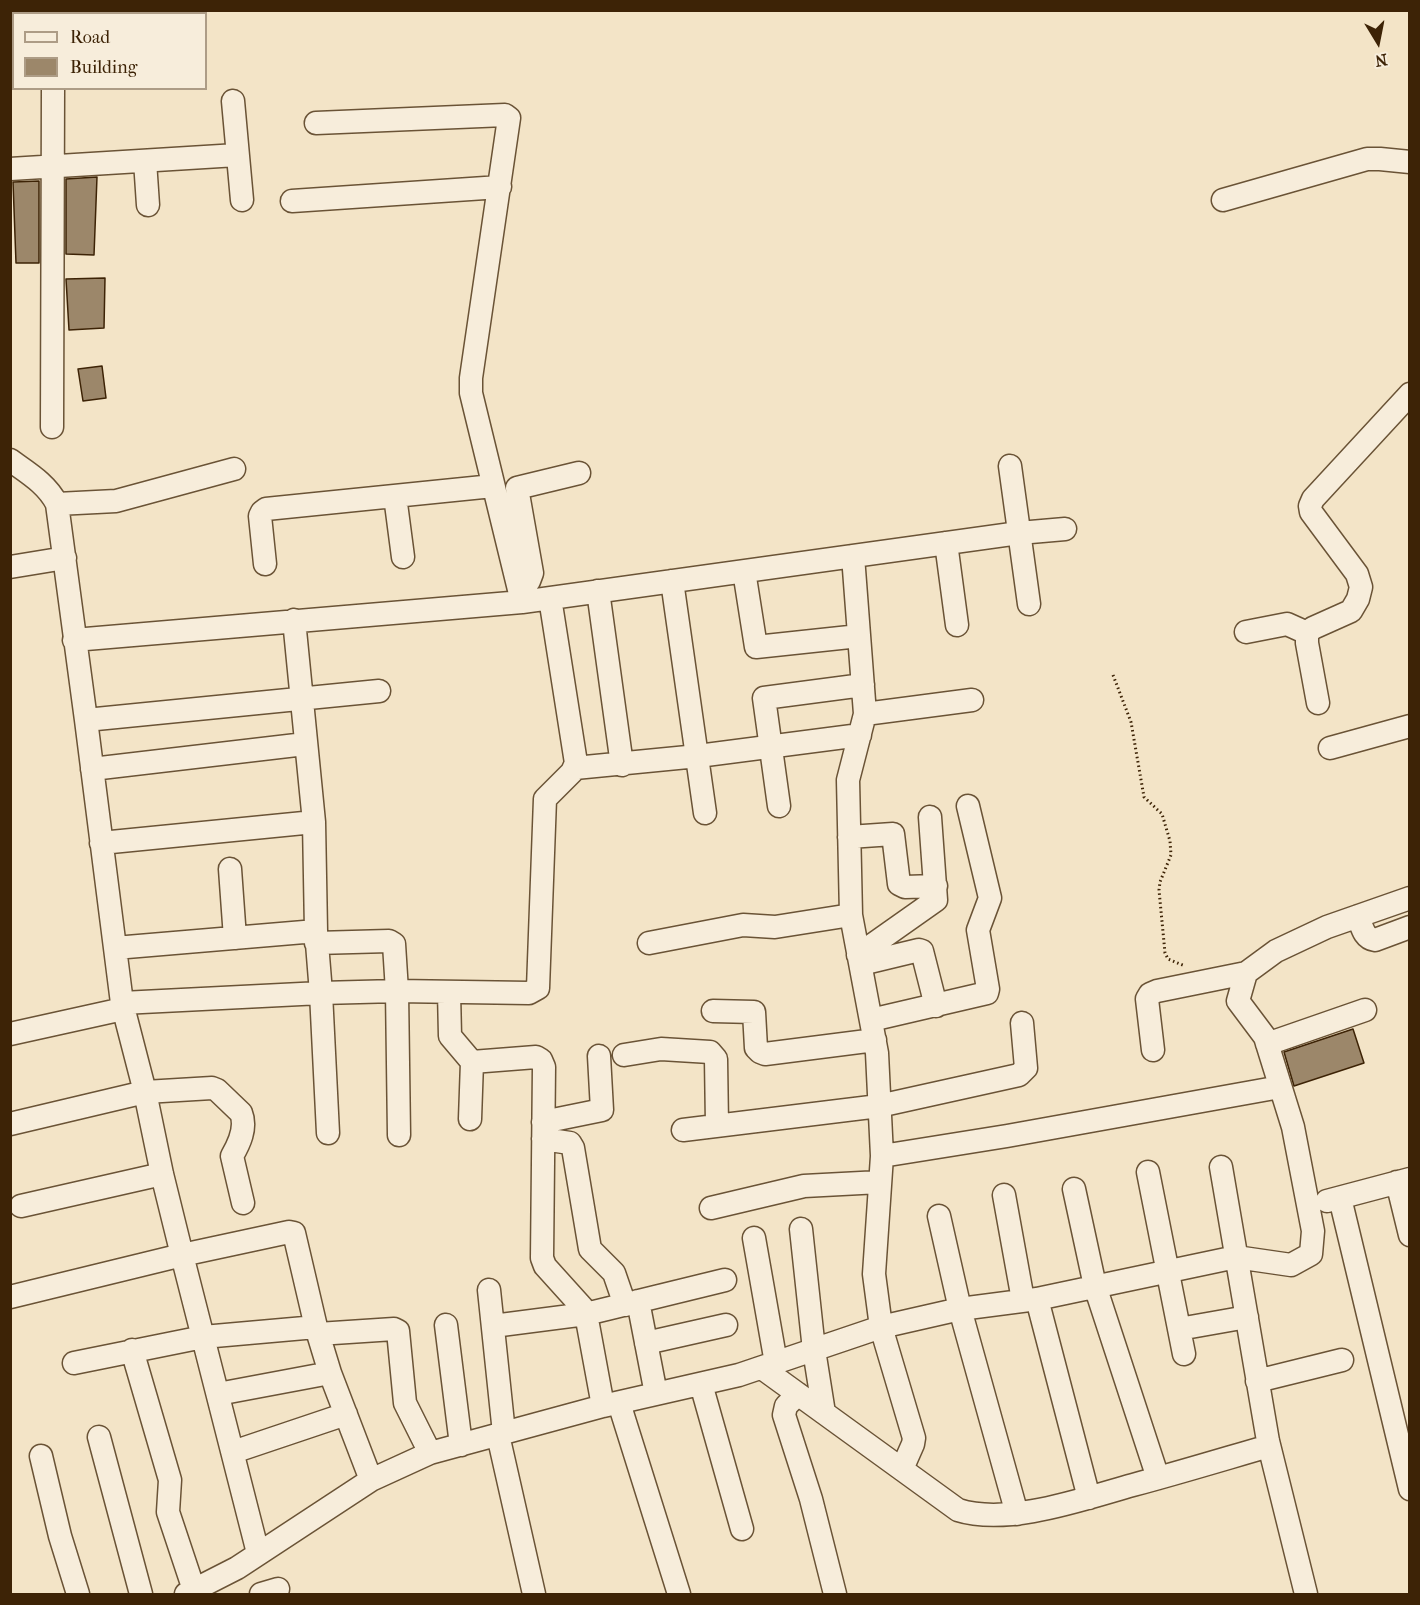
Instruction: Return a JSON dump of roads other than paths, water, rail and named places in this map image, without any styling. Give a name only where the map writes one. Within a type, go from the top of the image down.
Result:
[{"type":"street","points":[[52,427],[53,90]]},
{"type":"street","points":[[233,101],[242,201]]},
{"type":"street","points":[[316,123],[505,115],[509,118],[471,385],[473,406],[520,593]]},
{"type":"street","points":[[10,169],[237,155]]},
{"type":"street","points":[[1223,200],[1367,159],[1410,162]]},
{"type":"street","points":[[145,161],[148,205]]},
{"type":"street","points":[[292,201],[500,186]]},
{"type":"street","points":[[1307,633],[1351,611],[1358,599],[1360,587],[1357,574],[1311,512],[1310,506],[1313,499],[1410,394]]},
{"type":"street","points":[[10,460],[45,487],[57,504],[123,1006],[145,1092],[162,1174],[258,1554]]},
{"type":"street","points":[[1010,466],[1029,604]]},
{"type":"street","points":[[57,504],[116,501],[234,469]]},
{"type":"street","points":[[520,593],[532,573],[517,488],[579,473]]},
{"type":"street","points":[[265,564],[260,516],[266,510],[493,486]]},
{"type":"street","points":[[395,496],[403,557]]},
{"type":"street","points":[[74,640],[294,620],[520,593],[550,598],[946,543],[1065,529]]},
{"type":"street","points":[[946,543],[957,625]]},
{"type":"street","points":[[853,556],[863,685],[862,725],[849,773],[851,915],[873,1030],[879,1106],[882,1156],[874,1266],[881,1327],[914,1438],[902,1469]]},
{"type":"street","points":[[10,567],[65,558]]},
{"type":"street","points":[[744,571],[756,648],[859,636]]},
{"type":"street","points":[[672,581],[705,813]]},
{"type":"street","points":[[598,591],[622,765]]},
{"type":"street","points":[[550,598],[575,768]]},
{"type":"street","points":[[294,620],[314,822],[316,937],[328,1133]]},
{"type":"street","points":[[1246,632],[1287,624],[1307,633]]},
{"type":"street","points":[[1307,633],[1318,703]]},
{"type":"street","points":[[779,806],[764,698],[863,685]]},
{"type":"street","points":[[86,720],[379,691]]},
{"type":"street","points":[[10,1034],[123,1006],[321,993],[397,991],[529,993],[538,988],[544,805],[549,795],[575,768],[622,765],[771,747],[972,700]]},
{"type":"street","points":[[1330,748],[1410,726]]},
{"type":"street","points":[[92,769],[306,744]]},
{"type":"street","points":[[713,1011],[754,1012],[756,1048],[765,1054],[873,1030],[936,1006],[983,995],[988,989],[978,930],[990,898],[968,806]]},
{"type":"street","points":[[859,960],[936,900],[930,817]]},
{"type":"street","points":[[101,843],[314,822]]},
{"type":"street","points":[[849,837],[893,834],[899,884],[905,887],[936,886]]},
{"type":"street","points":[[230,869],[235,938]]},
{"type":"street","points":[[1153,1050],[1147,999],[1150,994],[1246,973],[1276,951],[1327,927],[1410,898]]},
{"type":"street","points":[[649,943],[743,925],[775,927],[851,915]]},
{"type":"street","points":[[1358,916],[1366,937],[1370,939],[1375,940],[1410,927]]},
{"type":"street","points":[[115,948],[235,938],[316,937],[392,941],[397,991],[399,1135]]},
{"type":"street","points":[[859,960],[922,951],[936,1006]]},
{"type":"street","points":[[132,1350],[170,1480],[168,1512],[190,1592],[237,1568],[371,1480],[430,1453],[611,1405],[701,1384],[769,1365],[881,1327],[960,1309],[1030,1299],[1236,1257],[1291,1264],[1311,1254],[1313,1232],[1293,1127],[1265,1037],[1238,1001],[1246,973]]},
{"type":"street","points":[[449,992],[450,1036],[472,1062],[470,1119]]},
{"type":"street","points":[[1267,1044],[1365,1010]]},
{"type":"street","points":[[683,1130],[879,1106],[1018,1075],[1026,1068],[1022,1023]]},
{"type":"street","points":[[624,1054],[668,1049],[714,1054],[717,1125]]},
{"type":"street","points":[[543,1131],[602,1110],[599,1056]]},
{"type":"street","points":[[472,1062],[536,1058],[541,1060],[544,1067],[542,1258],[545,1266],[586,1314],[611,1405],[679,1594]]},
{"type":"street","points":[[882,1156],[1280,1087]]},
{"type":"street","points":[[10,1124],[145,1092],[212,1088],[241,1113],[244,1121],[240,1144],[232,1156],[243,1203]]},
{"type":"street","points":[[543,1131],[570,1143],[573,1148],[590,1249],[614,1274],[632,1303],[646,1343],[656,1394]]},
{"type":"street","points":[[1221,1167],[1269,1446],[1306,1594]]},
{"type":"street","points":[[1148,1172],[1184,1354]]},
{"type":"street","points":[[18,1212],[162,1174]]},
{"type":"street","points":[[1309,1207],[1403,1180],[1410,1235]]},
{"type":"street","points":[[711,1208],[804,1186],[880,1182]]},
{"type":"street","points":[[1074,1188],[1095,1286],[1158,1478]]},
{"type":"street","points":[[1004,1195],[1030,1299],[1089,1498]]},
{"type":"street","points":[[1340,1198],[1410,1489]]},
{"type":"street","points":[[939,1216],[960,1309],[1017,1514]]},
{"type":"street","points":[[801,1229],[814,1350],[824,1413]]},
{"type":"street","points":[[10,1297],[182,1255],[289,1232],[294,1233],[317,1331],[330,1373],[371,1480]]},
{"type":"street","points":[[754,1238],[769,1365],[798,1394],[958,1510],[968,1514],[1017,1514],[1089,1498],[1269,1446]]},
{"type":"street","points":[[493,1326],[586,1314],[725,1280]]},
{"type":"street","points":[[489,1290],[501,1434],[534,1594]]},
{"type":"street","points":[[1179,1329],[1246,1317]]},
{"type":"street","points":[[446,1325],[461,1445]]},
{"type":"street","points":[[646,1343],[726,1325]]},
{"type":"street","points":[[74,1363],[203,1337],[394,1329],[398,1331],[405,1403],[430,1453]]},
{"type":"street","points":[[1257,1381],[1342,1360]]},
{"type":"street","points":[[218,1394],[330,1373]]},
{"type":"street","points":[[701,1384],[742,1530]]},
{"type":"street","points":[[798,1394],[786,1406],[784,1415],[811,1499],[835,1594]]},
{"type":"street","points":[[233,1452],[346,1414]]},
{"type":"street","points":[[99,1437],[141,1594]]},
{"type":"street","points":[[40,1456],[60,1536],[78,1594]]}]
